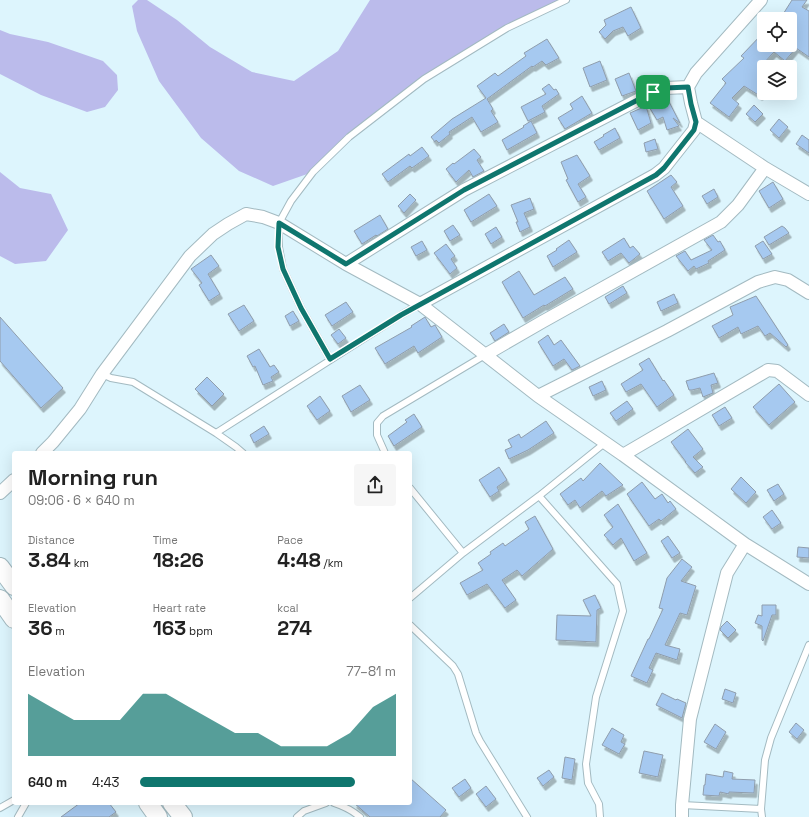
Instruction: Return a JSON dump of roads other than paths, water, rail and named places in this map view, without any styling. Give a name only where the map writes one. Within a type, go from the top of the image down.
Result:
[{"type":"main road","points":[[0,567],[12,583]]},
{"type":"main road","points":[[149,805],[158,817]]},
{"type":"main road","points":[[174,805],[183,817]]},
{"type":"street","points":[[420,304],[656,175],[664,168],[694,130],[696,122],[688,87],[696,73],[761,0]]},
{"type":"street","points":[[346,264],[464,190],[506,168],[653,92],[666,88],[688,87]]},
{"type":"street","points":[[696,122],[765,168],[809,194]]},
{"type":"street","points":[[485,356],[549,318],[720,222],[738,206],[765,168]]},
{"type":"street","points":[[44,451],[80,409],[102,374],[190,256],[214,234],[246,214],[263,217],[279,223],[346,264],[420,304],[538,396],[606,442],[745,544],[809,584]]},
{"type":"street","points":[[538,396],[667,331],[758,282],[775,277],[788,280],[809,293]]},
{"type":"street","points":[[623,455],[768,370],[777,371],[809,395]]},
{"type":"street","points":[[0,493],[12,482]]},
{"type":"street","points":[[682,811],[690,719],[727,573],[745,544]]},
{"type":"lane","points":[[330,359],[301,308],[283,269],[278,247],[279,223],[291,201],[313,172],[349,137],[424,79],[507,28],[566,0]]},
{"type":"lane","points":[[216,433],[330,359],[420,304]]},
{"type":"lane","points":[[384,451],[378,435],[377,423],[383,416],[485,356]]},
{"type":"lane","points":[[102,374],[111,378],[133,382],[216,433],[241,451]]},
{"type":"lane","points":[[412,596],[463,553],[539,496],[606,442]]},
{"type":"lane","points":[[412,490],[463,553]]},
{"type":"lane","points":[[539,496],[616,584],[623,611],[596,697],[586,764],[588,783],[599,804],[600,817]]},
{"type":"lane","points":[[412,627],[453,666],[458,674],[476,733],[527,817]]},
{"type":"lane","points":[[762,817],[761,809],[765,760],[771,738],[809,645]]},
{"type":"lane","points":[[0,808],[12,801]]},
{"type":"lane","points":[[18,817],[25,805]]},
{"type":"lane","points":[[297,817],[304,811],[320,805]]},
{"type":"lane","points":[[341,805],[360,817]]},
{"type":"lane","points":[[682,811],[761,809]]},
{"type":"water","points":[[138,0],[147,0],[177,20],[210,47],[252,72],[294,81],[338,51],[370,0],[566,0],[507,28],[424,79],[349,137],[313,172],[273,186],[239,171],[201,138],[159,81],[137,31],[132,6]]},
{"type":"water","points":[[0,30],[10,34],[48,42],[103,61],[117,75],[118,90],[105,107],[87,112],[41,95],[0,74]]},
{"type":"water","points":[[0,172],[20,188],[51,194],[68,230],[46,261],[15,264],[0,256]]}]
